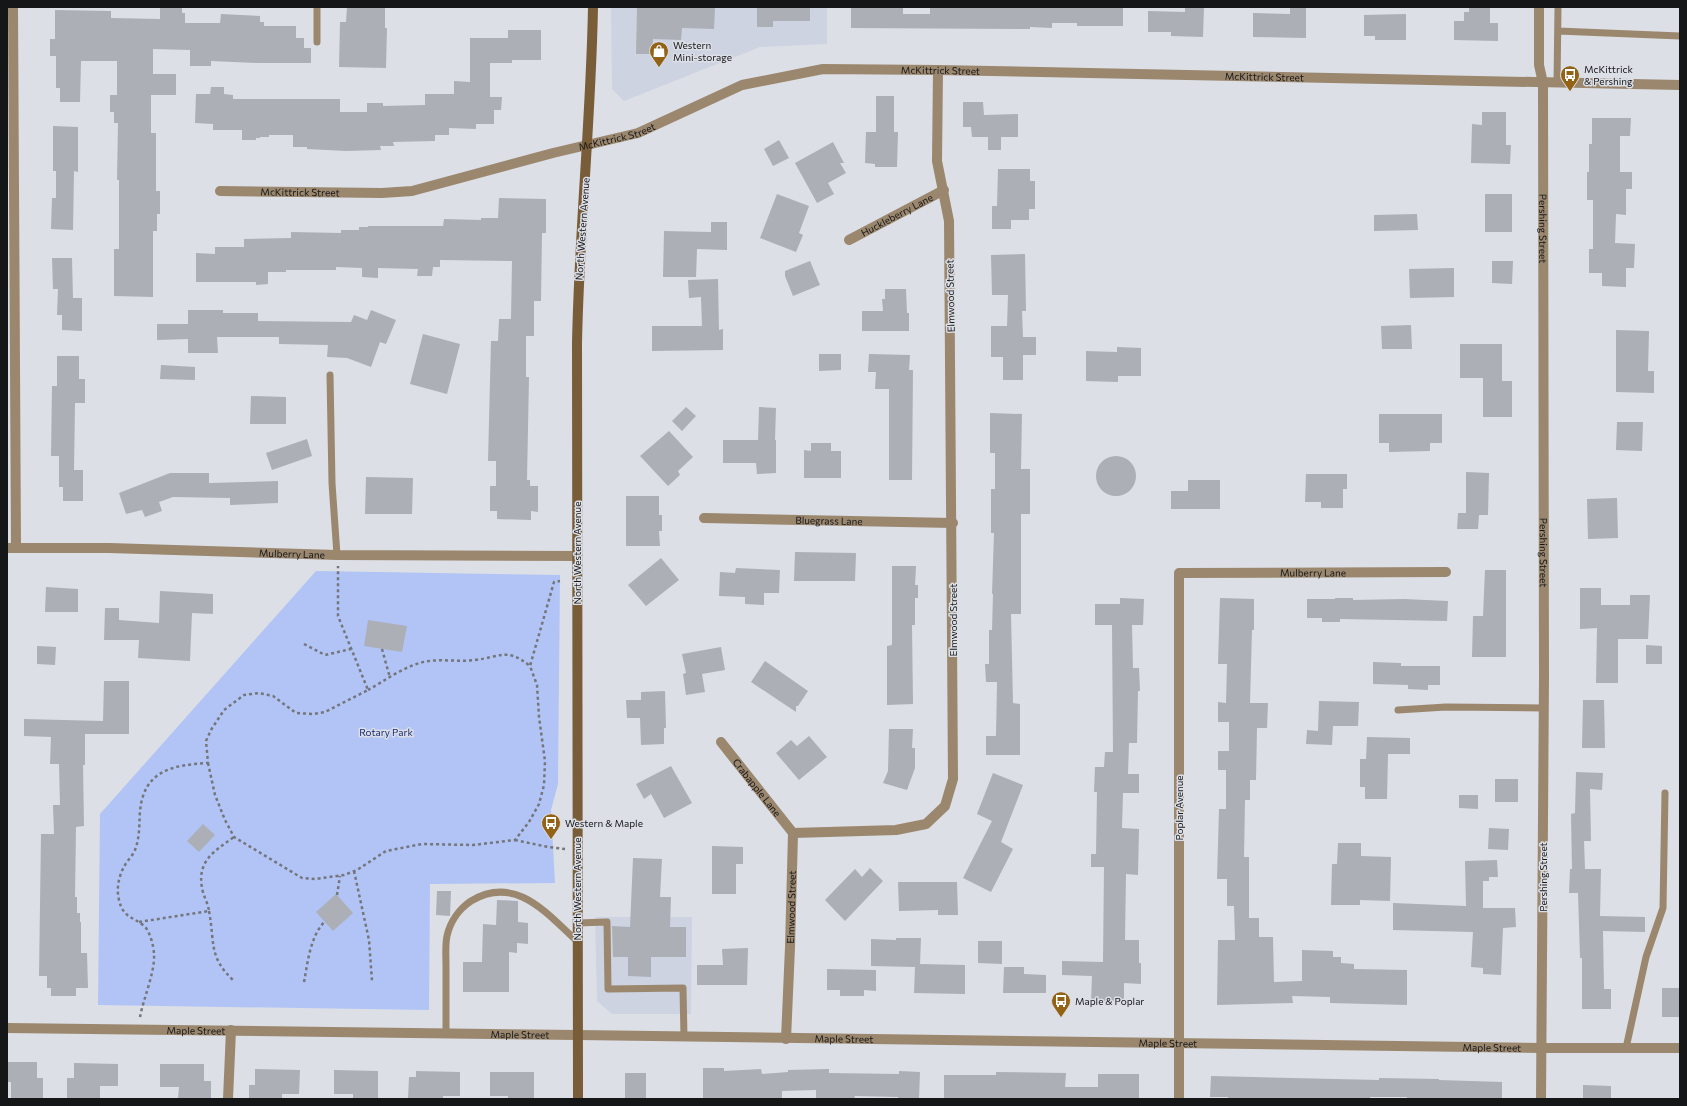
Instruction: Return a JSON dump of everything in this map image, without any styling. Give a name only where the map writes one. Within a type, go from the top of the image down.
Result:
[{"type":"main road","name":"North Western Avenue","points":[[578,1099],[576,556],[578,290],[592,61],[593,7]]},
{"type":"street","points":[[12,548],[11,180],[13,7]]},
{"type":"street","name":"Pershing Street","points":[[1538,7],[1539,65],[1544,83],[1544,708],[1541,1099]]},
{"type":"street","name":"McKittrick Street","points":[[220,191],[382,193],[412,191],[587,144],[638,133],[742,85],[823,69],[1680,85]]},
{"type":"street","name":"Elmwood Street","points":[[786,1039],[790,947],[792,833],[896,830],[926,824],[945,806],[953,779],[949,221],[937,161],[938,70]]},
{"type":"street","name":"Huckleberry Lane","points":[[849,240],[944,190]]},
{"type":"street","name":"Bluegrass Lane","points":[[704,518],[952,523]]},
{"type":"street","name":"Mulberry Lane","points":[[12,548],[109,548],[338,555],[576,556]]},
{"type":"street","name":"Mulberry Lane","points":[[1179,573],[1446,572]]},
{"type":"street","name":"Poplar Avenue","points":[[1179,573],[1179,1099]]},
{"type":"street","name":"Crabapple Lane","points":[[721,742],[792,833]]},
{"type":"street","name":"Maple Street","points":[[7,1028],[786,1039],[1541,1048],[1680,1048]]},
{"type":"street","points":[[228,1099],[230,1030]]},
{"type":"lane","points":[[317,7],[317,42]]},
{"type":"lane","points":[[1558,7],[1558,83]]},
{"type":"lane","points":[[1558,31],[1680,36]]},
{"type":"lane","points":[[330,375],[332,483],[338,555]]},
{"type":"lane","points":[[1398,710],[1446,707],[1544,708]]},
{"type":"lane","points":[[1626,1048],[1646,957],[1663,908],[1665,793]]},
{"type":"lane","points":[[446,1033],[447,937],[454,918],[468,903],[486,894],[508,892],[519,895],[538,905],[577,942]]},
{"type":"lane","points":[[577,923],[607,922],[608,989],[683,988],[684,1037]]},
{"type":"path","points":[[338,555],[338,616],[368,690]]},
{"type":"path","points":[[530,666],[554,582],[560,581]]},
{"type":"path","points":[[304,644],[325,655],[351,649]]},
{"type":"path","points":[[382,649],[390,678]]},
{"type":"path","points":[[515,840],[529,822],[539,804],[544,785],[544,761],[537,685],[530,666],[518,657],[504,654],[475,660],[428,661],[406,669],[325,712],[314,714],[296,713],[273,696],[259,693],[244,695],[224,710],[206,741],[208,763],[215,795],[234,837],[302,878],[315,880],[340,876],[354,871],[386,851],[422,844],[473,845],[515,840],[548,847],[577,850]]},
{"type":"path","points":[[137,1029],[144,998],[152,974],[154,956],[145,925],[127,916],[119,900],[118,882],[124,866],[135,851],[139,836],[140,808],[143,793],[154,778],[169,768],[190,764],[208,763]]},
{"type":"path","points":[[234,837],[210,854],[202,868],[202,888],[207,900],[212,927],[212,945],[216,958],[224,972],[234,981]]},
{"type":"path","points":[[354,871],[369,940],[372,981]]},
{"type":"path","points":[[337,895],[340,876]]},
{"type":"path","points":[[138,922],[209,911]]},
{"type":"path","points":[[304,982],[309,952],[319,928],[325,921]]},
{"type":"shaded area","name":"Western Mini-storage","points":[[611,7],[827,7],[827,44],[760,47],[624,101],[612,89]]},
{"type":"shaded area","points":[[595,917],[692,917],[691,1014],[612,1014],[597,1001]]},
{"type":"green space","name":"Rotary Park","points":[[316,571],[560,575],[558,784],[551,810],[555,883],[430,884],[429,1010],[98,1005],[100,814]]},
{"type":"building","points":[[160,7],[182,7],[182,13],[185,13],[185,23],[220,23],[221,14],[260,16],[260,22],[264,22],[264,26],[296,26],[296,38],[304,38],[304,48],[311,48],[311,63],[211,61],[211,66],[190,66],[190,50],[153,49],[153,74],[176,74],[176,95],[151,95],[151,133],[156,133],[156,191],[160,191],[160,214],[157,214],[157,231],[153,231],[153,297],[114,296],[114,249],[119,249],[119,180],[117,180],[118,123],[114,123],[114,112],[110,112],[110,95],[117,95],[117,61],[81,61],[80,102],[60,102],[60,88],[56,88],[56,56],[50,56],[50,39],[55,39],[55,10],[111,11],[111,18],[160,19]]},
{"type":"building","points":[[347,7],[385,7],[385,28],[387,28],[386,68],[339,67],[340,22],[346,22]]},
{"type":"building","points":[[637,7],[715,7],[714,29],[682,28],[681,40],[653,39],[652,54],[636,54]]},
{"type":"building","points":[[757,7],[810,7],[810,21],[773,21],[773,27],[757,27]]},
{"type":"building","points":[[851,7],[903,7],[903,14],[930,14],[930,7],[1123,7],[1123,26],[1077,26],[1077,23],[1052,23],[1052,28],[1030,27],[1030,29],[851,28]]},
{"type":"building","points":[[1185,7],[1204,7],[1203,37],[1171,36],[1171,32],[1148,32],[1148,11],[1185,12]]},
{"type":"building","points":[[1290,7],[1306,7],[1306,38],[1253,37],[1253,13],[1290,14]]},
{"type":"building","points":[[1469,7],[1490,7],[1490,23],[1498,23],[1498,41],[1454,40],[1454,21],[1464,21],[1464,12],[1469,12]]},
{"type":"building","points":[[1406,14],[1406,40],[1375,40],[1375,36],[1364,36],[1364,15]]},
{"type":"building","points":[[508,30],[541,30],[541,60],[512,60],[512,63],[490,63],[490,97],[502,97],[501,110],[494,110],[494,124],[476,124],[476,129],[449,128],[449,135],[435,135],[435,141],[393,142],[394,146],[380,146],[381,150],[346,151],[293,147],[293,135],[269,135],[269,137],[256,138],[256,140],[242,140],[242,130],[213,130],[213,124],[195,123],[196,94],[210,94],[211,87],[224,87],[224,94],[233,95],[233,99],[340,99],[340,112],[367,112],[367,103],[383,103],[383,106],[425,105],[425,94],[454,94],[454,81],[470,82],[470,38],[508,38]]},
{"type":"building","points":[[876,96],[894,96],[894,132],[898,132],[897,167],[875,167],[875,164],[865,163],[866,132],[876,132]]},
{"type":"building","points":[[963,102],[983,102],[984,115],[1018,114],[1018,137],[1001,137],[1001,150],[988,150],[988,137],[972,137],[971,127],[963,127]]},
{"type":"building","points":[[1482,112],[1506,112],[1506,145],[1511,145],[1510,164],[1471,163],[1472,124],[1482,125]]},
{"type":"building","points":[[1592,118],[1631,118],[1630,136],[1620,136],[1620,172],[1632,172],[1632,189],[1626,189],[1626,215],[1616,214],[1615,243],[1635,244],[1634,268],[1626,268],[1626,287],[1602,286],[1602,273],[1589,273],[1589,249],[1593,249],[1593,200],[1587,200],[1587,172],[1589,172],[1589,144],[1592,144]]},
{"type":"building","points":[[53,126],[78,127],[78,172],[74,171],[73,230],[51,229],[52,198],[56,198],[56,171],[53,171]]},
{"type":"building","points":[[779,140],[789,158],[773,166],[764,149]]},
{"type":"building","points":[[833,142],[844,163],[840,163],[846,173],[828,183],[834,194],[817,203],[795,163]]},
{"type":"building","points":[[998,169],[1030,169],[1030,181],[1035,181],[1035,209],[1029,209],[1029,220],[1011,220],[1011,229],[992,229],[992,206],[997,206]]},
{"type":"building","points":[[777,194],[809,206],[799,233],[803,235],[796,252],[760,238]]},
{"type":"building","points":[[1485,194],[1512,194],[1512,232],[1485,232]]},
{"type":"building","points":[[499,198],[546,199],[546,233],[542,233],[541,301],[534,301],[534,336],[526,336],[526,377],[529,377],[527,480],[530,480],[530,486],[538,486],[538,512],[531,511],[531,520],[497,519],[497,511],[490,511],[490,486],[496,486],[496,461],[488,461],[491,341],[498,341],[499,319],[511,319],[512,261],[440,260],[440,267],[433,267],[432,276],[417,276],[418,269],[378,268],[378,278],[362,277],[362,268],[336,267],[336,270],[286,270],[286,272],[268,272],[268,284],[256,285],[256,282],[196,282],[196,253],[215,254],[215,247],[244,247],[244,239],[291,238],[291,232],[341,233],[341,230],[359,230],[359,227],[368,226],[443,226],[444,219],[481,220],[481,218],[498,218]]},
{"type":"building","points":[[1417,214],[1418,230],[1374,231],[1374,215]]},
{"type":"building","points":[[711,222],[727,222],[727,250],[697,249],[696,277],[663,277],[664,231],[711,232]]},
{"type":"building","points":[[1025,254],[1026,311],[1022,311],[1023,337],[1036,337],[1036,355],[1023,355],[1023,380],[1003,380],[1003,357],[991,357],[991,326],[1007,326],[1008,295],[992,295],[991,255]]},
{"type":"building","points":[[52,258],[72,258],[73,298],[82,298],[82,331],[62,330],[62,315],[57,315],[58,289],[53,289]]},
{"type":"building","points":[[810,261],[820,285],[793,296],[785,276],[785,271]]},
{"type":"building","points":[[1492,261],[1513,261],[1512,284],[1492,283]]},
{"type":"building","points":[[1454,268],[1454,297],[1410,298],[1409,269]]},
{"type":"building","points":[[718,279],[719,330],[723,329],[723,350],[652,351],[652,326],[702,326],[701,297],[689,298],[688,280]]},
{"type":"building","points":[[885,289],[906,289],[907,313],[909,313],[909,331],[862,331],[862,311],[883,311],[882,299],[885,299]]},
{"type":"building","points":[[188,310],[223,310],[223,313],[258,313],[258,321],[351,322],[354,315],[367,320],[371,310],[396,320],[386,344],[380,342],[371,367],[347,358],[327,357],[328,345],[279,344],[279,337],[217,337],[218,353],[188,353],[188,339],[157,340],[157,324],[188,324]]},
{"type":"building","points":[[1411,325],[1412,349],[1382,349],[1381,326]]},
{"type":"building","points":[[1616,330],[1649,331],[1648,371],[1654,371],[1654,393],[1616,392]]},
{"type":"building","points":[[423,334],[460,344],[447,394],[410,384]]},
{"type":"building","points":[[1460,344],[1502,344],[1502,381],[1512,381],[1512,417],[1483,417],[1483,378],[1460,378]]},
{"type":"building","points":[[1117,347],[1141,348],[1141,376],[1118,376],[1118,382],[1086,381],[1086,351],[1117,352]]},
{"type":"building","points":[[819,354],[841,354],[841,370],[819,371]]},
{"type":"building","points":[[869,354],[910,355],[909,370],[913,370],[912,480],[889,480],[889,389],[875,389],[876,372],[868,372]]},
{"type":"building","points":[[57,356],[79,356],[79,379],[85,379],[85,403],[75,403],[74,470],[83,470],[83,501],[63,501],[63,487],[59,487],[59,456],[51,456],[52,386],[57,386]]},
{"type":"building","points":[[161,365],[195,367],[195,380],[160,379]]},
{"type":"building","points":[[251,396],[286,397],[286,424],[250,424]]},
{"type":"building","points":[[686,407],[696,416],[682,431],[672,421]]},
{"type":"building","points":[[759,407],[776,408],[776,473],[757,474],[756,463],[723,463],[723,440],[758,440]]},
{"type":"building","points":[[990,413],[1022,414],[1021,469],[1030,469],[1030,514],[1021,514],[1021,614],[1011,614],[1013,703],[1020,704],[1020,755],[986,755],[986,736],[996,736],[997,682],[986,682],[985,664],[989,664],[989,630],[992,630],[993,594],[994,533],[991,533],[991,489],[995,489],[995,453],[990,453]]},
{"type":"building","points":[[1379,414],[1442,414],[1442,443],[1430,443],[1430,451],[1389,452],[1389,443],[1379,443]]},
{"type":"building","points":[[1617,422],[1643,422],[1642,451],[1616,450]]},
{"type":"building","points":[[669,431],[693,457],[678,471],[680,475],[668,486],[640,456]]},
{"type":"building","points":[[307,439],[312,456],[272,470],[266,453]]},
{"type":"building","points":[[811,443],[831,443],[831,451],[841,451],[841,478],[804,478],[804,450],[811,451]]},
{"type":"building","points":[[1120,456],[1127,459],[1133,465],[1136,476],[1135,484],[1127,493],[1120,496],[1112,496],[1105,493],[1097,484],[1096,472],[1099,465],[1108,457]]},
{"type":"building","points":[[1466,472],[1489,473],[1488,515],[1479,515],[1478,529],[1457,529],[1458,513],[1466,513]]},
{"type":"building","points":[[170,473],[209,473],[209,483],[278,481],[278,503],[230,505],[230,498],[173,497],[159,502],[162,511],[145,517],[142,510],[126,514],[119,493]]},
{"type":"building","points":[[1306,474],[1347,474],[1347,489],[1343,489],[1343,508],[1321,508],[1321,502],[1305,502]]},
{"type":"building","points":[[366,477],[413,478],[412,514],[365,514]]},
{"type":"building","points":[[1188,480],[1220,480],[1220,509],[1171,509],[1171,491],[1188,491]]},
{"type":"building","points":[[626,496],[659,496],[659,515],[662,515],[662,531],[659,531],[660,546],[626,546]]},
{"type":"building","points":[[1617,498],[1618,538],[1588,539],[1587,499]]},
{"type":"building","points":[[795,552],[856,553],[855,581],[794,581]]},
{"type":"building","points":[[661,558],[679,580],[646,606],[628,585]]},
{"type":"building","points":[[892,566],[916,566],[915,585],[918,585],[918,598],[915,598],[915,625],[912,625],[913,704],[887,705],[887,646],[892,645]]},
{"type":"building","points":[[736,568],[780,570],[779,593],[764,593],[764,605],[745,604],[745,597],[719,596],[720,572],[735,573]]},
{"type":"building","points":[[1485,570],[1506,570],[1506,657],[1472,657],[1473,616],[1483,616]]},
{"type":"building","points":[[46,587],[78,589],[78,612],[45,612]]},
{"type":"building","points":[[1580,588],[1601,588],[1601,605],[1630,605],[1630,595],[1650,595],[1648,639],[1618,639],[1618,683],[1596,683],[1597,628],[1580,629]]},
{"type":"building","points":[[160,591],[213,594],[213,614],[192,613],[190,661],[138,658],[139,640],[104,640],[105,608],[119,608],[119,620],[159,623]]},
{"type":"building","points":[[1120,598],[1144,599],[1143,625],[1132,625],[1133,668],[1139,668],[1140,691],[1138,691],[1137,743],[1129,743],[1128,774],[1139,774],[1139,793],[1123,793],[1122,828],[1139,829],[1138,875],[1126,874],[1125,940],[1139,940],[1141,984],[1124,983],[1124,1001],[1091,1001],[1092,976],[1062,975],[1062,961],[1103,962],[1104,867],[1091,867],[1091,854],[1096,854],[1097,792],[1094,792],[1095,767],[1104,767],[1105,752],[1113,752],[1112,625],[1095,625],[1095,604],[1120,604]]},
{"type":"building","points":[[1220,598],[1254,599],[1250,703],[1268,703],[1267,728],[1257,728],[1256,780],[1250,780],[1250,800],[1245,800],[1244,857],[1249,857],[1249,918],[1259,918],[1259,937],[1273,937],[1274,982],[1302,981],[1302,950],[1333,951],[1333,957],[1341,957],[1341,963],[1354,964],[1354,969],[1407,970],[1407,1005],[1330,1003],[1330,997],[1292,996],[1293,1003],[1217,1005],[1218,940],[1235,940],[1234,906],[1227,906],[1227,879],[1217,879],[1219,809],[1226,809],[1226,770],[1218,770],[1218,751],[1229,751],[1229,722],[1218,722],[1218,702],[1226,703],[1227,664],[1218,664]]},
{"type":"building","points":[[1353,598],[1353,600],[1404,599],[1448,601],[1447,621],[1340,619],[1340,622],[1322,622],[1322,618],[1307,618],[1307,599]]},
{"type":"building","points":[[368,620],[407,626],[402,652],[364,646]]},
{"type":"building","points":[[1646,645],[1662,646],[1662,664],[1646,664]]},
{"type":"building","points":[[37,646],[56,647],[55,665],[37,664]]},
{"type":"building","points":[[721,647],[725,670],[702,674],[705,692],[686,695],[683,674],[686,673],[682,654]]},
{"type":"building","points":[[765,661],[808,691],[798,706],[796,706],[796,712],[751,682]]},
{"type":"building","points":[[1373,662],[1401,663],[1401,666],[1440,666],[1440,685],[1428,685],[1428,690],[1408,689],[1408,685],[1373,684]]},
{"type":"building","points":[[104,681],[129,681],[129,734],[85,734],[85,765],[83,765],[84,826],[76,827],[75,897],[77,897],[77,913],[80,913],[81,922],[81,953],[87,953],[88,988],[76,988],[76,996],[51,996],[51,988],[47,988],[47,976],[39,976],[41,834],[54,834],[53,805],[60,805],[59,764],[50,764],[51,737],[24,736],[24,719],[103,721]]},
{"type":"building","points":[[665,691],[666,728],[664,728],[664,744],[641,745],[640,718],[627,718],[626,700],[641,700],[641,692]]},
{"type":"building","points":[[1583,700],[1604,700],[1605,748],[1582,748]]},
{"type":"building","points":[[1319,701],[1359,702],[1358,726],[1333,726],[1332,745],[1306,744],[1307,730],[1318,731]]},
{"type":"building","points":[[889,729],[913,729],[912,748],[915,748],[915,768],[907,790],[883,783],[888,771]]},
{"type":"building","points":[[809,736],[827,757],[799,780],[776,753],[791,740],[797,746]]},
{"type":"building","points":[[1367,737],[1410,738],[1410,754],[1388,754],[1387,799],[1365,799],[1365,787],[1360,787],[1360,759],[1366,759]]},
{"type":"building","points":[[671,766],[692,803],[664,818],[651,794],[644,799],[636,784]]},
{"type":"building","points":[[1576,772],[1603,773],[1602,790],[1590,789],[1591,841],[1584,841],[1585,869],[1601,869],[1600,916],[1645,917],[1645,932],[1603,931],[1604,989],[1611,989],[1611,1009],[1582,1009],[1582,958],[1580,958],[1578,893],[1569,893],[1570,869],[1572,869],[1571,814],[1575,813]]},
{"type":"building","points":[[993,773],[1023,785],[1001,842],[1013,849],[991,892],[963,878],[992,821],[977,814]]},
{"type":"building","points":[[1495,779],[1518,779],[1518,802],[1495,802]]},
{"type":"building","points":[[1459,795],[1478,795],[1478,809],[1459,808]]},
{"type":"building","points":[[203,824],[215,835],[199,852],[187,841]]},
{"type":"building","points":[[1489,828],[1509,829],[1508,850],[1488,849]]},
{"type":"building","points":[[1338,843],[1361,843],[1361,856],[1391,857],[1390,901],[1360,900],[1360,905],[1331,905],[1332,864],[1337,864]]},
{"type":"building","points":[[712,846],[743,847],[743,864],[736,864],[736,894],[712,894]]},
{"type":"building","points":[[633,858],[662,859],[660,897],[671,897],[670,927],[686,927],[686,957],[651,957],[651,977],[628,976],[628,957],[613,957],[612,926],[630,927]]},
{"type":"building","points":[[1497,860],[1498,877],[1489,877],[1489,881],[1483,881],[1483,908],[1515,908],[1516,927],[1503,928],[1501,975],[1483,974],[1483,968],[1471,967],[1473,932],[1393,930],[1393,903],[1466,906],[1465,861]]},
{"type":"building","points":[[870,868],[883,881],[845,921],[825,900],[855,869],[862,877]]},
{"type":"building","points":[[898,882],[957,882],[958,915],[938,915],[938,910],[899,911]]},
{"type":"building","points":[[437,891],[451,891],[450,916],[436,915]]},
{"type":"building","points":[[336,894],[353,913],[333,931],[316,912]]},
{"type":"building","points":[[497,900],[518,901],[518,922],[528,923],[528,944],[517,943],[517,953],[509,952],[509,992],[463,992],[463,962],[482,962],[483,924],[496,925]]},
{"type":"building","points":[[896,938],[921,938],[920,964],[965,965],[965,994],[914,993],[915,967],[871,966],[871,939],[896,940]]},
{"type":"building","points":[[978,941],[1002,941],[1002,964],[978,963]]},
{"type":"building","points":[[748,948],[747,985],[697,985],[697,965],[723,965],[722,949]]},
{"type":"building","points":[[1004,967],[1024,967],[1024,974],[1046,975],[1046,993],[1003,993]]},
{"type":"building","points":[[827,969],[876,970],[876,991],[864,990],[864,996],[840,996],[840,990],[827,990]]},
{"type":"building","points":[[1662,988],[1680,988],[1680,1017],[1662,1017]]},
{"type":"building","points":[[7,1062],[37,1062],[37,1078],[43,1078],[43,1099],[11,1099],[11,1082],[7,1082]]},
{"type":"building","points":[[74,1063],[118,1064],[118,1086],[100,1086],[100,1099],[67,1099],[67,1078],[74,1078]]},
{"type":"building","points":[[160,1064],[204,1064],[204,1081],[211,1081],[211,1099],[178,1099],[179,1087],[160,1087]]},
{"type":"building","points":[[703,1068],[724,1068],[724,1071],[761,1069],[762,1074],[788,1072],[788,1070],[829,1069],[829,1073],[899,1074],[899,1071],[920,1072],[919,1099],[855,1096],[854,1099],[816,1099],[816,1090],[782,1091],[782,1099],[703,1099]]},
{"type":"building","points":[[255,1069],[300,1070],[299,1094],[282,1094],[282,1099],[249,1099],[249,1085],[255,1085]]},
{"type":"building","points":[[334,1070],[378,1071],[378,1099],[353,1099],[353,1094],[334,1094]]},
{"type":"building","points":[[416,1071],[460,1072],[460,1096],[443,1096],[443,1099],[408,1099],[409,1077],[416,1077]]},
{"type":"building","points":[[490,1072],[534,1072],[534,1099],[508,1099],[508,1096],[490,1096]]},
{"type":"building","points":[[996,1072],[1066,1073],[1065,1087],[1098,1087],[1098,1074],[1139,1074],[1139,1099],[944,1099],[944,1075],[996,1075]]},
{"type":"building","points":[[625,1073],[646,1073],[646,1099],[625,1099]]},
{"type":"building","points":[[1211,1076],[1379,1080],[1379,1078],[1439,1079],[1502,1082],[1502,1099],[1407,1099],[1407,1097],[1370,1097],[1370,1099],[1228,1099],[1228,1097],[1210,1097]]},
{"type":"building","points":[[1583,1085],[1611,1086],[1611,1099],[1583,1099]]},
{"type":"place","name":"Western Mini-storage","points":[[659,68]]},
{"type":"place","name":"McKittrick & Pershing","points":[[1570,92]]},
{"type":"place","name":"Western & Maple","points":[[551,840]]},
{"type":"place","name":"Maple & Poplar","points":[[1061,1018]]}]
